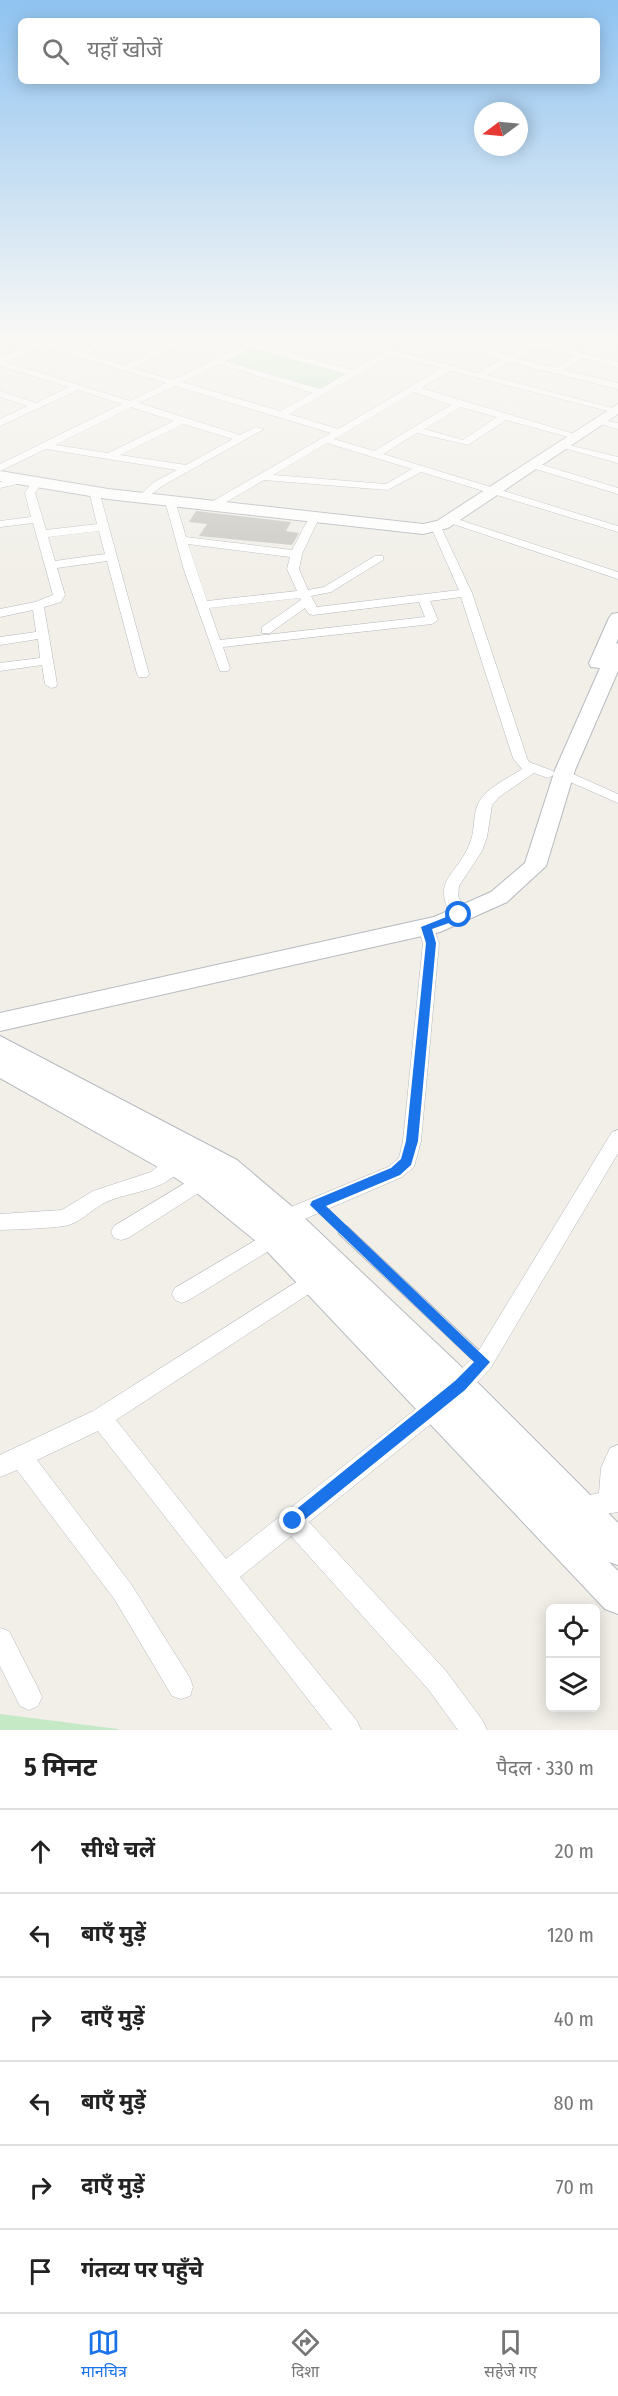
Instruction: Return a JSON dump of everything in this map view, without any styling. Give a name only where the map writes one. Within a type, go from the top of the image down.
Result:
[{"type":"main road","points":[[0,476],[143,498],[404,528],[436,527],[451,520],[599,421],[608,418]]},
{"type":"main road","points":[[0,1022],[426,927],[499,897],[535,866],[548,772],[618,618]]},
{"type":"main road","points":[[548,772],[618,650]]},
{"type":"main road","points":[[0,1045],[215,1174],[460,1386],[618,1548]]},
{"type":"main road","points":[[0,1066],[175,1163],[215,1174]]},
{"type":"main road","points":[[280,1228],[314,1280],[618,1596]]},
{"type":"street","points":[[0,468],[102,418]]},
{"type":"street","points":[[175,418],[242,439]]},
{"type":"street","points":[[293,418],[339,432]]},
{"type":"street","points":[[212,506],[364,418]]},
{"type":"street","points":[[375,455],[436,418]]},
{"type":"street","points":[[416,430],[464,443],[501,418]]},
{"type":"street","points":[[509,418],[618,460]]},
{"type":"street","points":[[110,456],[183,420]]},
{"type":"street","points":[[143,498],[158,484],[259,429]]},
{"type":"street","points":[[326,440],[618,529]]},
{"type":"street","points":[[44,446],[188,468]]},
{"type":"street","points":[[533,465],[618,490]]},
{"type":"street","points":[[262,477],[388,487],[420,469]]},
{"type":"street","points":[[0,485],[30,481],[30,493],[59,595],[57,599],[38,605],[1,609]]},
{"type":"street","points":[[94,491],[143,674]]},
{"type":"street","points":[[170,501],[224,668]]},
{"type":"street","points":[[314,518],[296,554],[293,568],[313,611],[466,593]]},
{"type":"street","points":[[0,524],[38,519]]},
{"type":"street","points":[[451,520],[616,571]]},
{"type":"street","points":[[42,534],[103,527]]},
{"type":"street","points":[[436,527],[466,593],[524,765],[618,799]]},
{"type":"street","points":[[182,540],[296,554]]},
{"type":"street","points":[[50,565],[111,557]]},
{"type":"street","points":[[202,605],[306,598],[327,590],[379,558]]},
{"type":"street","points":[[266,630],[306,598]]},
{"type":"street","points":[[216,644],[432,620],[423,598]]},
{"type":"street","points":[[38,605],[51,684]]},
{"type":"street","points":[[0,641],[43,635]]},
{"type":"street","points":[[0,666],[47,661]]},
{"type":"street","points":[[459,915],[450,896],[451,886],[475,851],[480,837],[485,804],[494,794],[548,772]]},
{"type":"street","points":[[182,1294],[316,1205],[395,1172],[407,1162],[412,1141],[431,943],[426,927]]},
{"type":"street","points":[[224,1575],[436,1406],[460,1386],[483,1362],[618,1137]]},
{"type":"street","points":[[0,1222],[66,1218],[100,1196],[134,1187],[158,1177],[175,1163]]},
{"type":"street","points":[[121,1232],[215,1174]]},
{"type":"street","points":[[0,1466],[101,1418],[314,1280]]},
{"type":"street","points":[[101,1418],[348,1730]]},
{"type":"street","points":[[555,1530],[580,1507],[614,1502],[612,1467],[618,1455]]},
{"type":"street","points":[[21,1457],[123,1592],[181,1687]]},
{"type":"street","points":[[293,1521],[437,1680],[474,1730]]},
{"type":"street","points":[[0,1640],[29,1697]]},
{"type":"lane","points":[[316,1205],[483,1362]]},
{"type":"green space","points":[[0,1714],[118,1729],[119,1730],[0,1730]]},
{"type":"building","points":[[196,511],[291,522],[286,531],[299,533],[292,545],[199,536],[207,524],[189,522]]},
{"type":"route","points":[[293,1521],[460,1386],[483,1362],[316,1205],[395,1172],[407,1162],[412,1141],[431,943],[426,927],[440,924],[459,915]]}]
